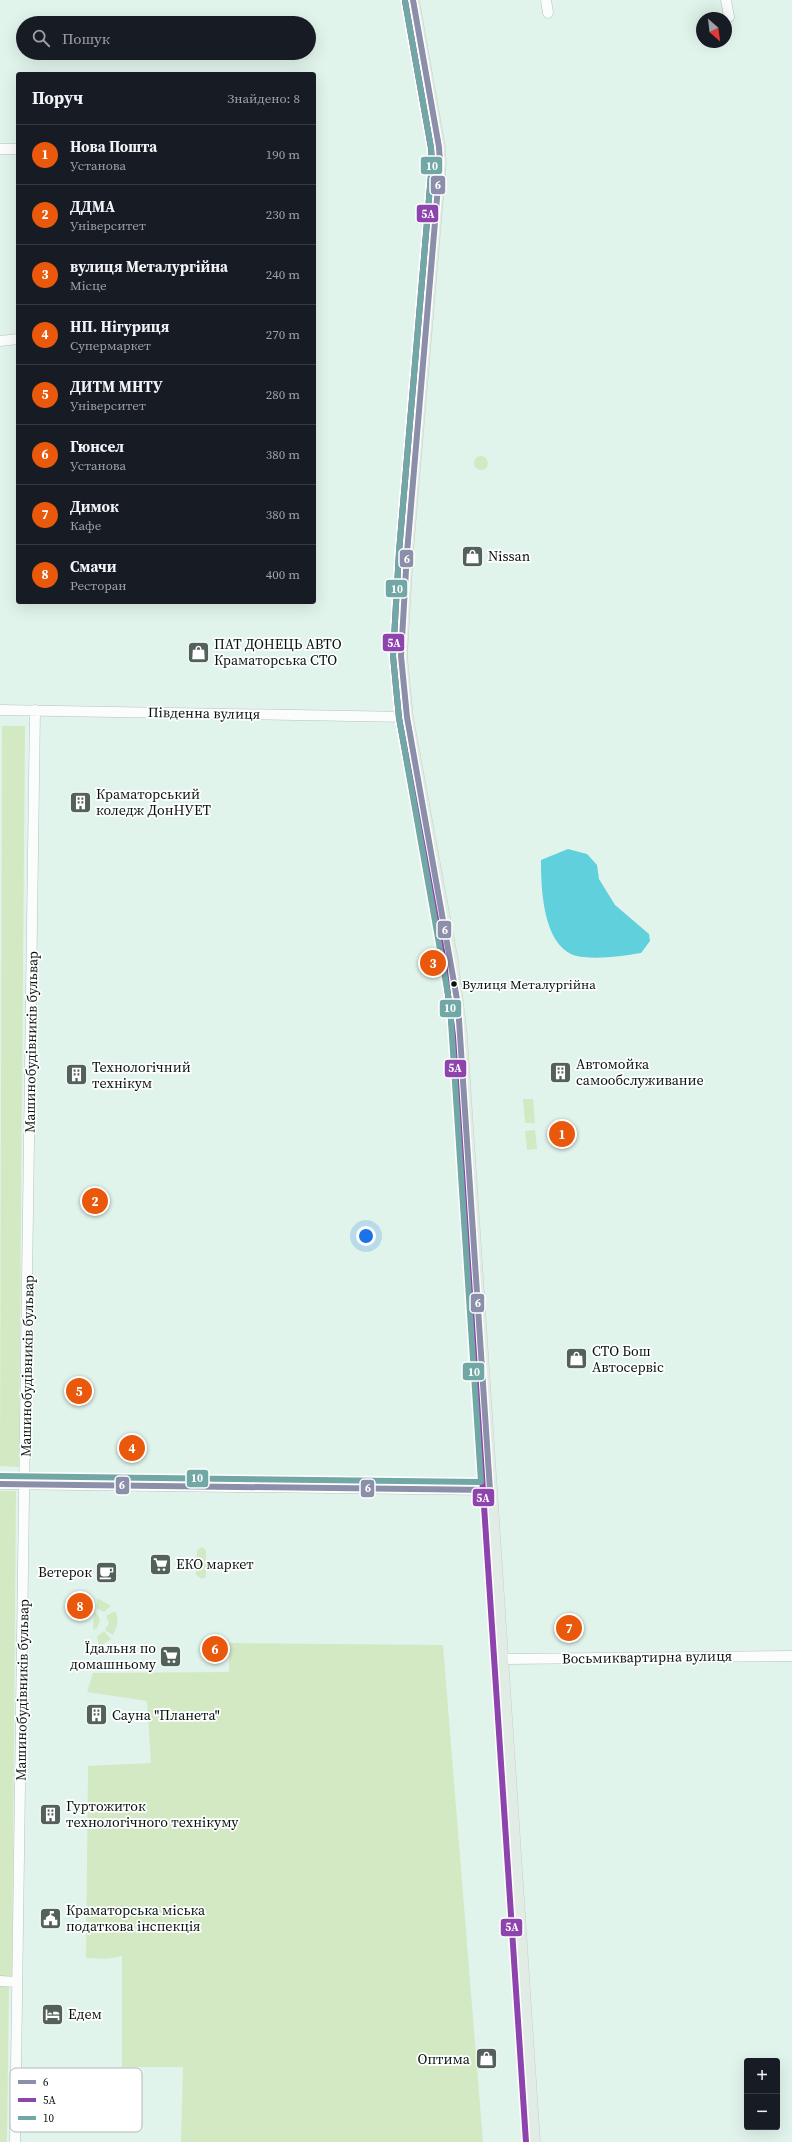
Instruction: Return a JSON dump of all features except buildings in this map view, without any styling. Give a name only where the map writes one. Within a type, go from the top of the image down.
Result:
[{"type":"main road","points":[[413,0],[439,147],[440,163],[401,631],[401,663],[407,717],[458,1005],[534,2142]]},
{"type":"street","points":[[546,0],[548,13]]},
{"type":"street","points":[[726,0],[728,12]]},
{"type":"street","points":[[0,149],[16,149]]},
{"type":"street","points":[[0,341],[16,339]]},
{"type":"street","name":"Південна вулиця","points":[[0,710],[407,717]]},
{"type":"street","name":"Машинобудівників бульвар","points":[[16,2068],[35,710]]},
{"type":"street","points":[[0,1484],[490,1490]]},
{"type":"street","name":"Восьмиквартирна вулиця","points":[[502,1659],[792,1656]]},
{"type":"street","points":[[0,1981],[17,1982]]},
{"type":"street","name":"Машинобудівників бульвар","points":[[15,2132],[15,2142]]},
{"type":"green space","points":[[478,456],[484,456],[488,460],[488,466],[484,470],[478,470],[474,466],[474,460]]},
{"type":"green space","points":[[2,726],[25,726],[19,1467],[0,1466]]},
{"type":"green space","points":[[523,1099],[533,1099],[535,1123],[525,1123]]},
{"type":"green space","points":[[535,1130],[537,1149],[527,1150],[525,1131]]},
{"type":"green space","points":[[0,1491],[16,1491],[12,1977],[0,1977]]},
{"type":"green space","points":[[202,1547],[206,1550],[206,1577],[202,1579],[196,1575],[197,1550]]},
{"type":"green space","points":[[97,1598],[111,1606],[104,1612],[97,1609]]},
{"type":"green space","points":[[115,1611],[118,1620],[113,1635],[105,1630],[109,1623],[106,1616]]},
{"type":"green space","points":[[94,1612],[98,1615],[100,1621],[97,1628],[93,1630]]},
{"type":"green space","points":[[104,1631],[111,1639],[99,1647],[97,1636]]},
{"type":"green space","points":[[229,1643],[443,1645],[483,2142],[181,2142],[183,2067],[122,2067],[122,1956],[107,1959],[86,1958],[88,1766],[151,1763],[147,1701],[87,1692],[93,1673],[229,1672]]},
{"type":"green space","points":[[0,1986],[9,1987],[7,2142],[0,2142]]},
{"type":"water","points":[[568,849],[587,854],[597,865],[599,879],[615,905],[649,934],[650,941],[641,953],[590,958],[570,953],[560,945],[552,933],[547,919],[542,887],[541,860]]},
{"type":"transit line","name":"6","points":[[413,0],[439,147],[440,163],[407,553],[401,656],[407,717],[458,1005],[490,1490]]},
{"type":"transit line","name":"5А","points":[[405,1],[431,148],[432,163],[399,552],[393,656],[399,718],[444,962],[453,1036],[526,2142]]},
{"type":"transit line","name":"10","points":[[0,1476],[481,1482],[450,1006],[399,718],[393,656],[399,552],[432,163],[431,148],[405,1]]},
{"type":"transit line","name":"6","points":[[0,1484],[490,1490]]},
{"type":"place","name":"Nissan","points":[[472,556]]},
{"type":"place","name":"ПАТ ДОНЕЦЬ АВТО Краматорська СТО","points":[[198,652]]},
{"type":"place","name":"Краматорський коледж ДонНУЕТ","points":[[80,802]]},
{"type":"place","name":"вулиця Металургійна","points":[[433,963]]},
{"type":"place","name":"Вулиця Металургійна","points":[[454,984]]},
{"type":"place","name":"Автомойка самообслуживание","points":[[560,1072]]},
{"type":"place","name":"Технологічний технікум","points":[[76,1075]]},
{"type":"place","name":"Нова Пошта","points":[[562,1134]]},
{"type":"place","name":"ДДМА","points":[[95,1201]]},
{"type":"place","name":"СТО Бош Автосервіс","points":[[576,1359]]},
{"type":"place","name":"ДИТМ МНТУ","points":[[79,1391]]},
{"type":"place","name":"НП. Нігуриця","points":[[132,1448]]},
{"type":"place","name":"ЕКО маркет","points":[[161,1564]]},
{"type":"place","name":"Ветерок","points":[[107,1572]]},
{"type":"place","name":"Смачи","points":[[80,1606]]},
{"type":"place","name":"Димок","points":[[569,1628]]},
{"type":"place","name":"Гюнсел","points":[[215,1649]]},
{"type":"place","name":"Їдальня по домашньому","points":[[171,1656]]},
{"type":"place","name":"Сауна \"Планета\"","points":[[97,1715]]},
{"type":"place","name":"Гуртожиток технологічного технікуму","points":[[51,1814]]},
{"type":"place","name":"Краматорська міська податкова інспекція","points":[[51,1918]]},
{"type":"place","name":"Едем","points":[[52,2014]]},
{"type":"place","name":"Оптима","points":[[486,2059]]}]
